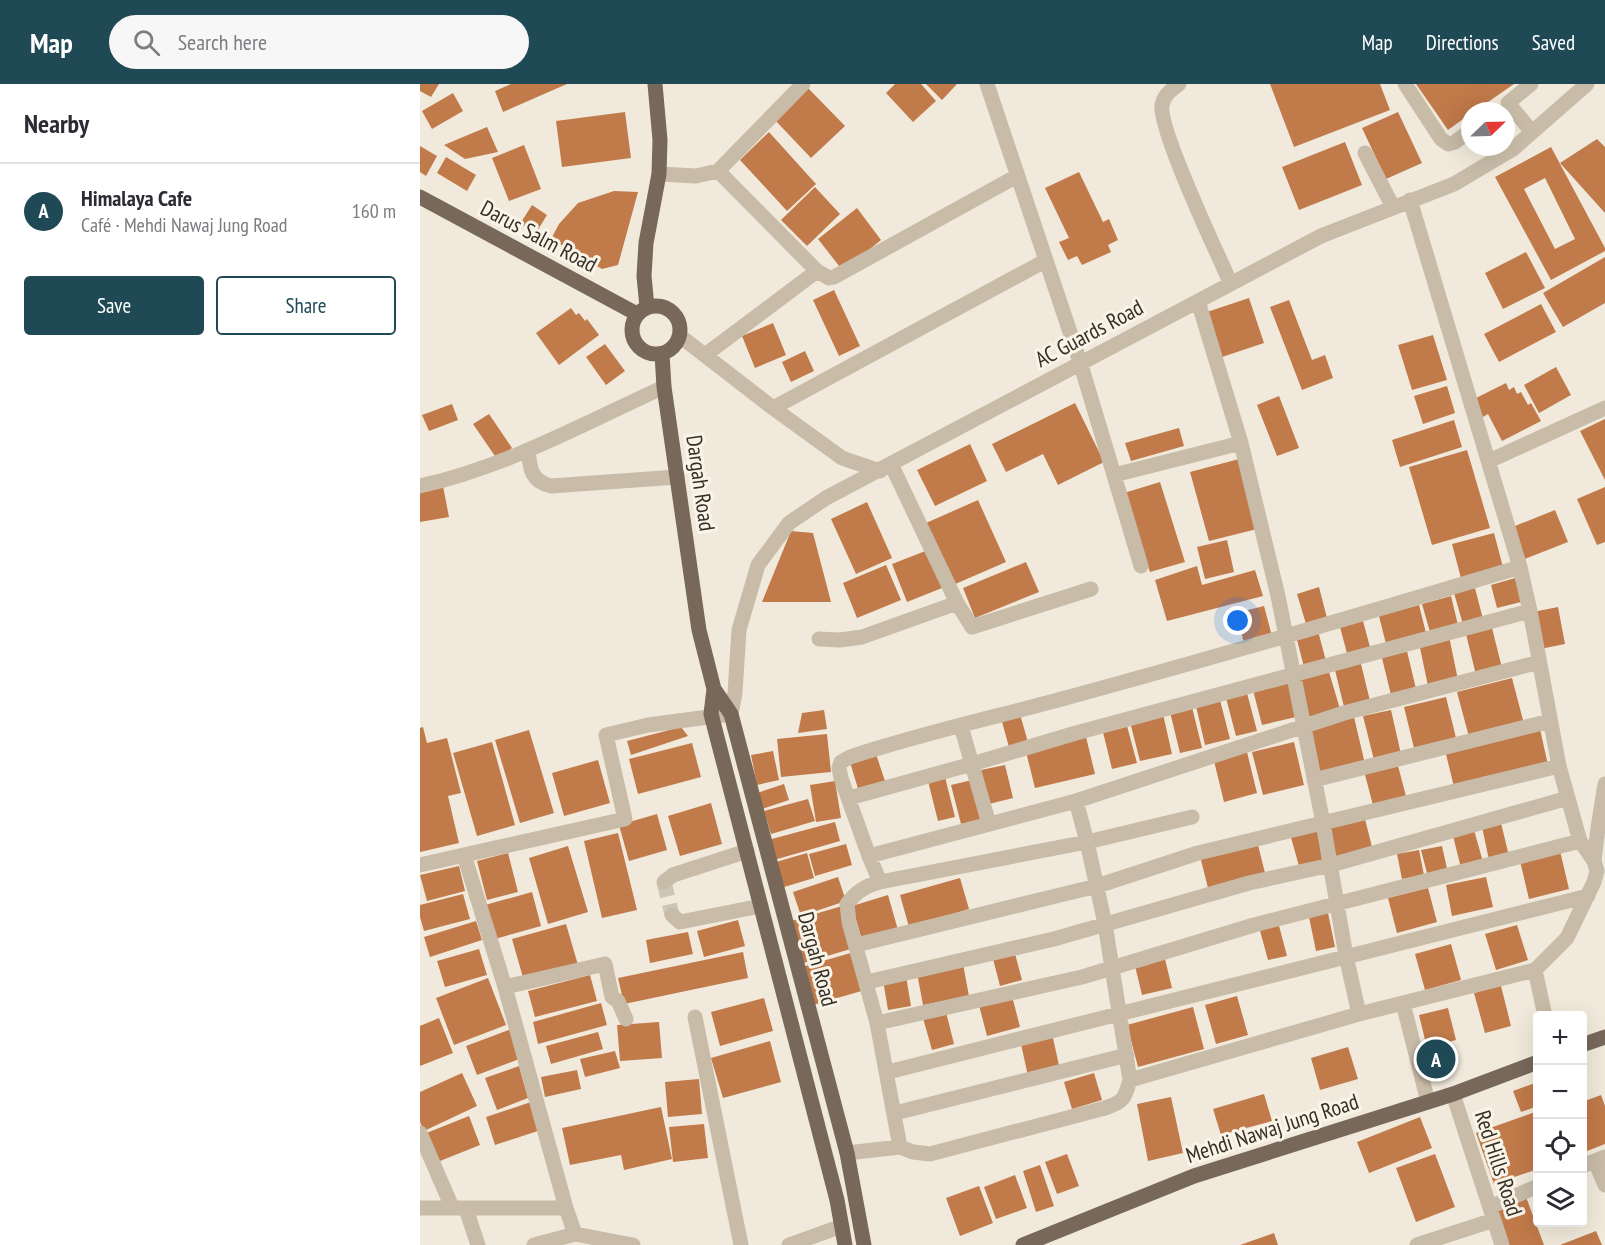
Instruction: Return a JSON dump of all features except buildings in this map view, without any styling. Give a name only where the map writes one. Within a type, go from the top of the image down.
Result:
[{"type":"main road","points":[[642,311],[654,305],[669,309],[679,321],[680,336],[673,347],[662,354],[647,352],[635,343],[631,328],[642,311],[646,243],[658,174],[660,140],[655,84]]},
{"type":"main road","name":"Darus Salm Road","points":[[420,197],[642,311]]},
{"type":"main road","name":"Dargah Road","points":[[662,354],[664,387],[699,630],[714,689],[712,717],[837,1200],[845,1245]]},
{"type":"main road","name":"Dargah Road","points":[[714,689],[731,714],[846,1153],[864,1245]]},
{"type":"main road","points":[[1587,1043],[1605,1037]]},
{"type":"main road","name":"Mehdi Nawaj Jung Road","points":[[1023,1245],[1194,1176],[1453,1094],[1533,1064]]},
{"type":"street","points":[[658,174],[696,176],[717,171],[803,84]]},
{"type":"street","points":[[987,84],[1080,362],[1141,566]]},
{"type":"street","points":[[1179,84],[1167,94],[1161,107],[1168,138],[1231,284]]},
{"type":"street","points":[[1405,84],[1441,139],[1448,144],[1461,138]]},
{"type":"street","points":[[1509,102],[1531,84]]},
{"type":"street","name":"AC Guards Road","points":[[731,714],[735,693],[738,630],[758,565],[789,524],[826,498],[1321,236],[1454,184],[1513,149],[1587,84]]},
{"type":"street","points":[[1515,117],[1532,132]]},
{"type":"street","points":[[1365,153],[1393,207]]},
{"type":"street","points":[[717,171],[817,271],[829,278],[1017,176]]},
{"type":"street","points":[[1410,200],[1520,567],[1559,766],[1580,841],[1599,867]]},
{"type":"street","points":[[773,408],[1045,261]]},
{"type":"street","points":[[705,355],[817,271]]},
{"type":"street","points":[[1198,301],[1241,443],[1278,596],[1359,1014]]},
{"type":"street","points":[[680,336],[842,458],[886,468],[972,627],[1091,589]]},
{"type":"street","points":[[420,486],[451,479],[500,463],[664,387]]},
{"type":"street","points":[[1489,461],[1605,408]]},
{"type":"street","points":[[1114,475],[1241,443]]},
{"type":"street","points":[[528,450],[530,469],[534,476],[541,484],[551,486],[677,477]]},
{"type":"street","points":[[880,882],[841,778],[839,768],[841,762],[850,757],[911,737],[961,726],[1286,637],[1520,567]]},
{"type":"street","points":[[819,639],[840,640],[862,637],[957,603]]},
{"type":"street","points":[[849,798],[1076,733],[1530,611]]},
{"type":"street","points":[[869,856],[1076,801],[1304,725],[1539,662]]},
{"type":"street","points":[[420,865],[625,819],[606,735],[648,725],[731,714]]},
{"type":"street","points":[[1314,780],[1550,721]]},
{"type":"street","points":[[961,726],[989,824]]},
{"type":"street","points":[[856,945],[1096,886],[1198,853],[1559,766]]},
{"type":"street","points":[[1130,1080],[1359,1014],[1535,970],[1567,938],[1588,896],[1599,867],[1604,789]]},
{"type":"street","points":[[867,982],[1054,939],[1249,883],[1331,865],[1568,798]]},
{"type":"street","points":[[846,1153],[900,1147],[913,1152],[930,1154],[1116,1105],[1125,1098],[1130,1080],[1120,1012],[1088,842],[1076,801]]},
{"type":"street","points":[[900,1147],[878,1023],[849,922],[847,904],[861,890],[880,882],[1088,842],[1192,817]]},
{"type":"street","points":[[878,1023],[1112,969],[1254,925],[1580,841]]},
{"type":"street","points":[[664,882],[673,875],[747,851]]},
{"type":"street","points":[[464,855],[505,987],[575,1234]]},
{"type":"street","points":[[888,1071],[1588,896]]},
{"type":"street","points":[[672,915],[680,922],[761,906]]},
{"type":"street","points":[[505,987],[605,964],[612,997],[618,1001],[626,1019]]},
{"type":"street","points":[[1535,970],[1544,1011]]},
{"type":"street","points":[[1403,1003],[1428,1102]]},
{"type":"street","points":[[695,1017],[741,1245]]},
{"type":"street","points":[[895,1113],[1127,1055]]},
{"type":"street","name":"Red Hills Road","points":[[1453,1094],[1502,1245]]},
{"type":"street","points":[[420,1132],[478,1245]]},
{"type":"street","points":[[1594,1161],[1605,1185]]},
{"type":"street","points":[[1417,1245],[1492,1214],[1533,1189]]},
{"type":"street","points":[[420,1208],[566,1208]]},
{"type":"street","points":[[789,1245],[842,1226]]},
{"type":"street","points":[[534,1245],[575,1234],[607,1243],[633,1245]]},
{"type":"tunnel","points":[[664,882],[672,915]]},
{"type":"place","name":"Himalaya Cafe","points":[[1436,1059]]}]
